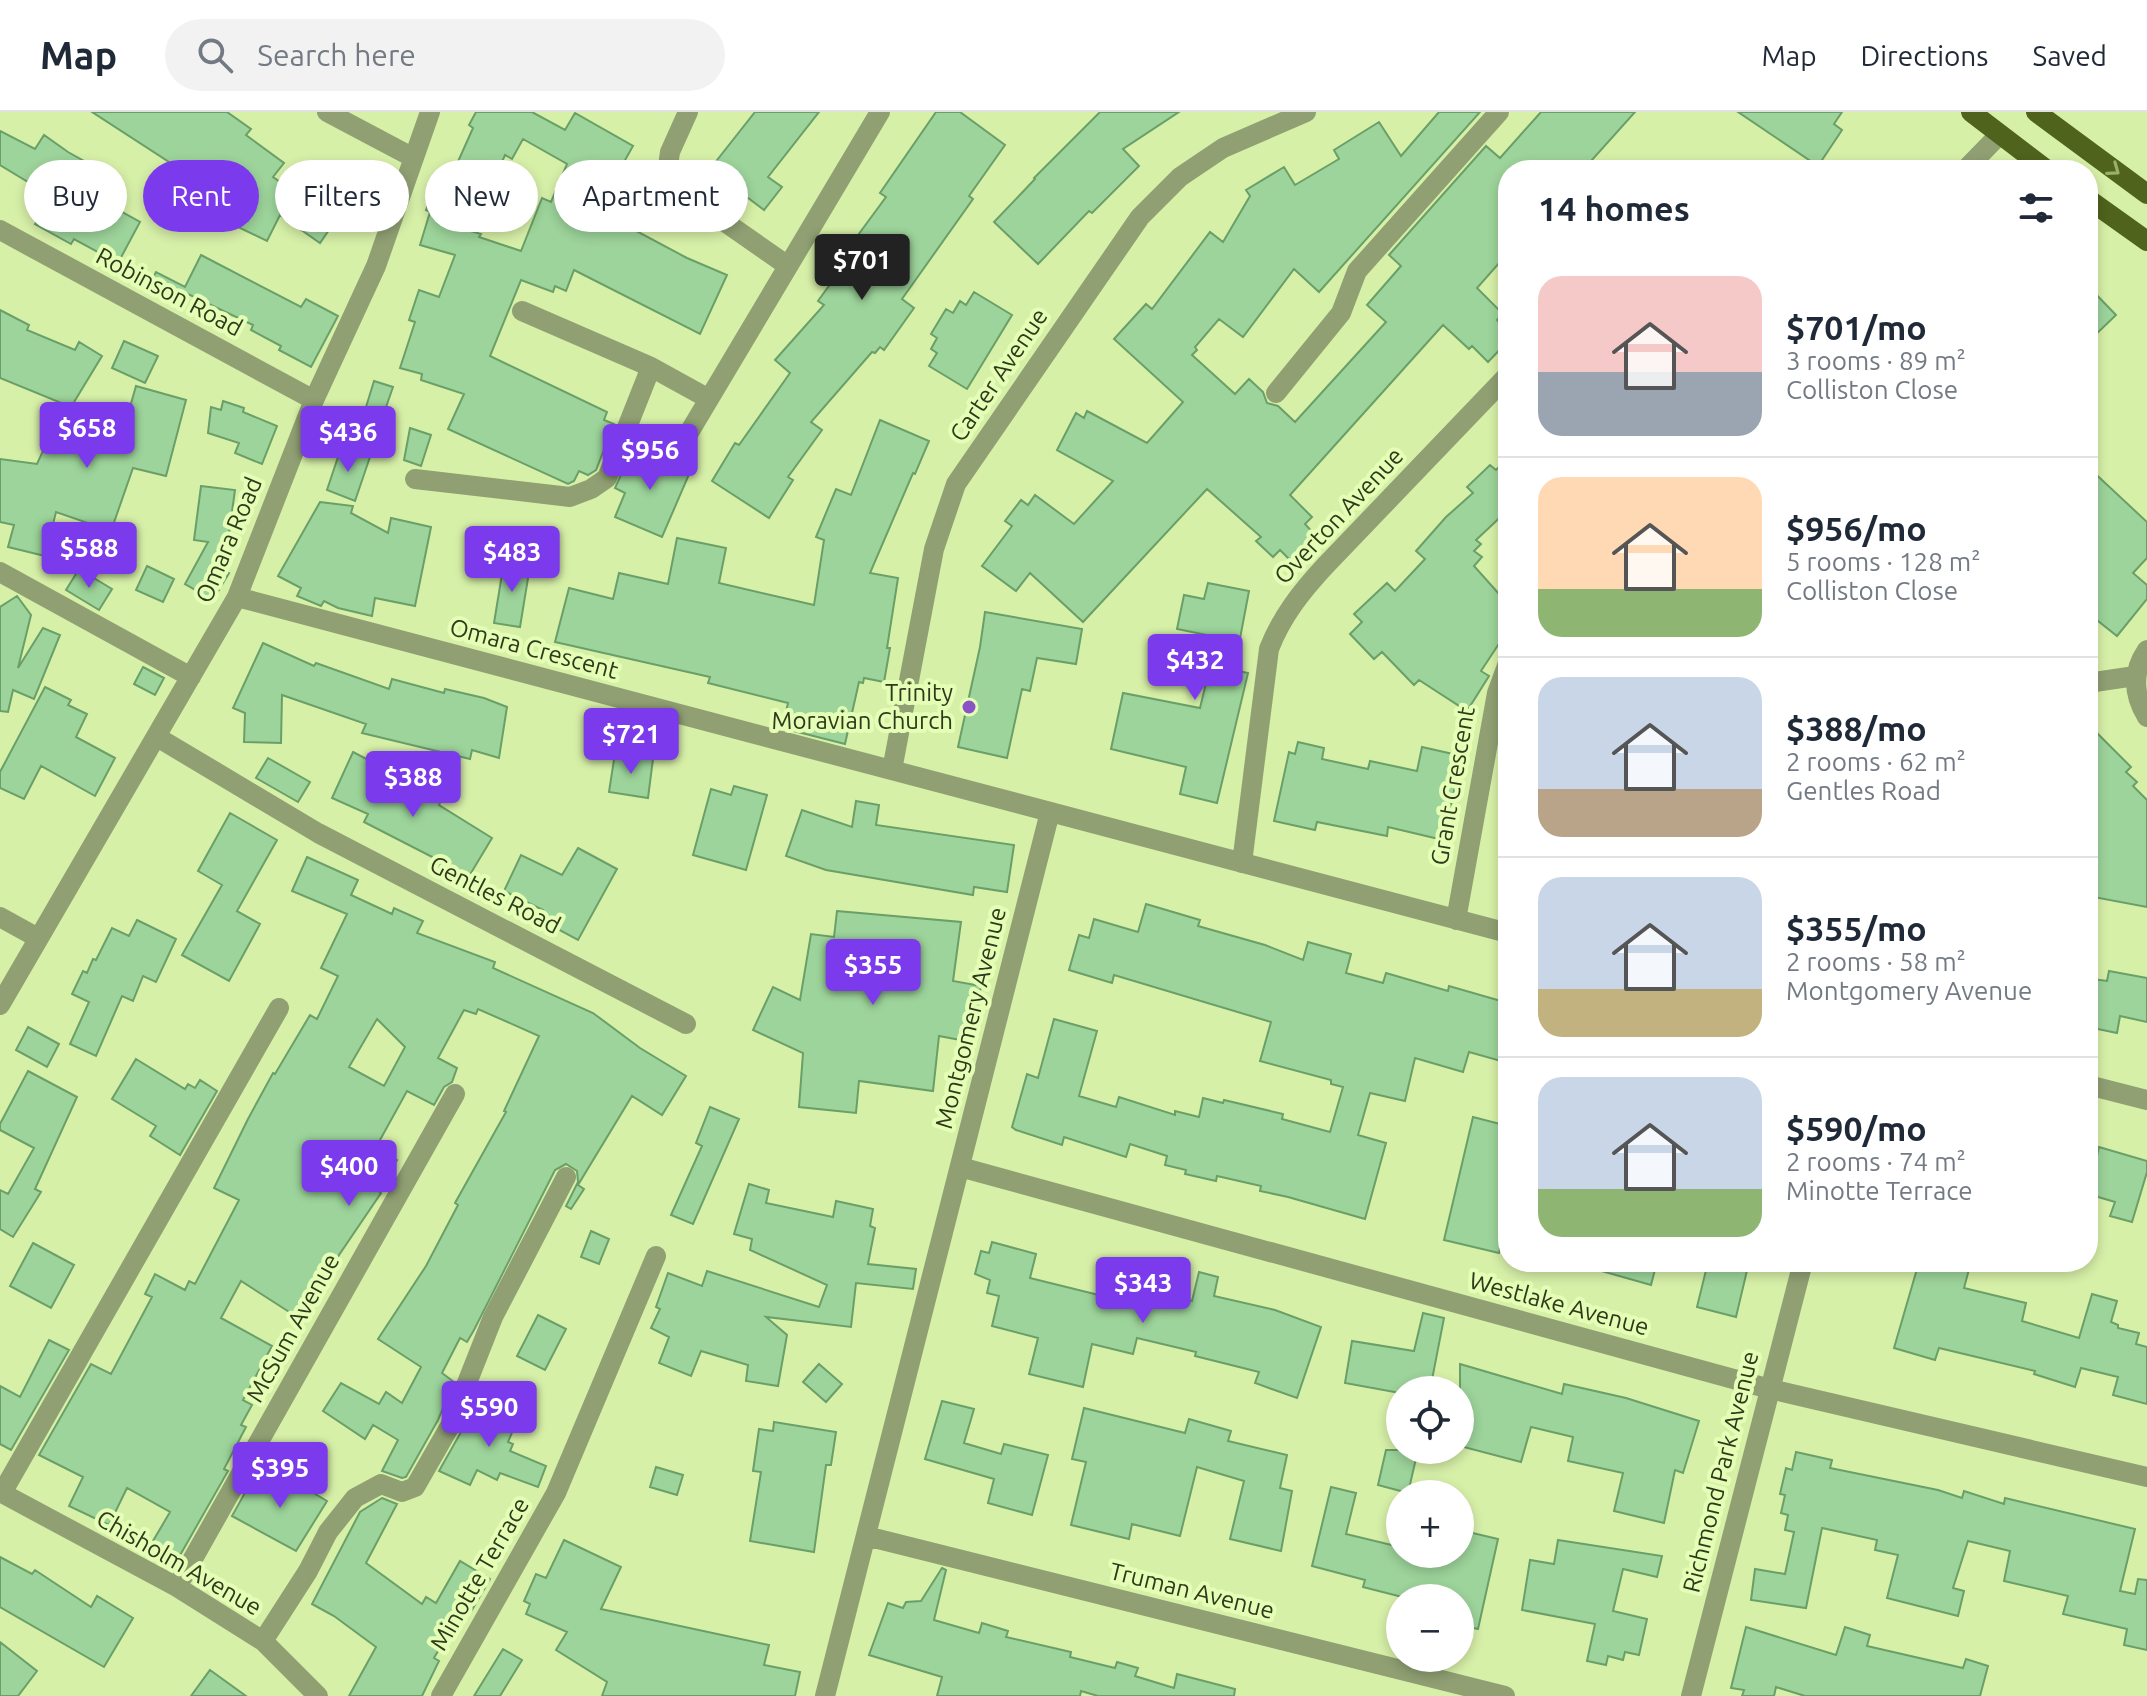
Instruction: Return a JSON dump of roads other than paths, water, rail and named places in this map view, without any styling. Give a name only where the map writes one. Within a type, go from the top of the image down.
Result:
[{"type":"main road","points":[[1971,112],[2033,160]]},
{"type":"main road","points":[[2036,112],[2147,194]]},
{"type":"main road","points":[[2098,206],[2147,241]]},
{"type":"street","points":[[327,112],[412,157]]},
{"type":"street","name":"Omara Road","points":[[0,1005],[237,597],[314,400],[376,266],[430,112]]},
{"type":"street","points":[[688,112],[670,152],[668,166],[679,190],[788,266]]},
{"type":"street","points":[[681,446],[880,112]]},
{"type":"street","name":"Carter Avenue","points":[[892,770],[934,549],[956,484],[1140,217],[1180,177],[1223,148],[1306,112]]},
{"type":"street","points":[[1276,393],[1341,313],[1357,271],[1499,112]]},
{"type":"street","points":[[1975,160],[1999,135]]},
{"type":"street","name":"Robinson Road","points":[[0,230],[314,400]]},
{"type":"street","points":[[522,311],[651,367],[709,399]]},
{"type":"street","points":[[415,479],[570,497],[591,489],[607,478],[651,367]]},
{"type":"street","name":"Overton Avenue","points":[[1242,863],[1269,649],[1280,622],[1325,566],[1498,385]]},
{"type":"street","points":[[0,572],[191,677]]},
{"type":"street","name":"Omara Crescent","points":[[237,597],[1050,812]]},
{"type":"street","points":[[2147,650],[2135,676],[2136,693],[2147,717]]},
{"type":"street","points":[[2098,682],[2135,676]]},
{"type":"street","name":"Grant Crescent","points":[[1456,920],[1498,690]]},
{"type":"street","name":"Gentles Road","points":[[157,737],[318,833],[686,1024]]},
{"type":"street","points":[[1050,812],[1498,930]]},
{"type":"street","name":"Montgomery Avenue","points":[[825,1696],[1050,812]]},
{"type":"street","points":[[0,917],[38,938]]},
{"type":"street","points":[[1,1492],[279,1008]]},
{"type":"street","points":[[2098,1088],[2147,1100]]},
{"type":"street","name":"McSum Avenue","points":[[177,1587],[455,1094]]},
{"type":"street","name":"Westlake Avenue","points":[[960,1167],[1770,1389],[2147,1477]]},
{"type":"street","points":[[263,1641],[308,1571],[328,1532],[355,1498],[381,1484],[402,1492],[415,1487],[450,1426],[493,1317],[566,1177]]},
{"type":"street","name":"Minotte Terrace","points":[[441,1696],[556,1493],[656,1256]]},
{"type":"street","name":"Richmond Park Avenue","points":[[1691,1696],[1800,1272]]},
{"type":"street","name":"Chisholm Avenue","points":[[1,1492],[177,1587],[263,1641],[318,1696]]},
{"type":"street","name":"Truman Avenue","points":[[866,1536],[1505,1696]]},
{"type":"place","name":"Trinity Moravian Church","points":[[969,707]]}]
